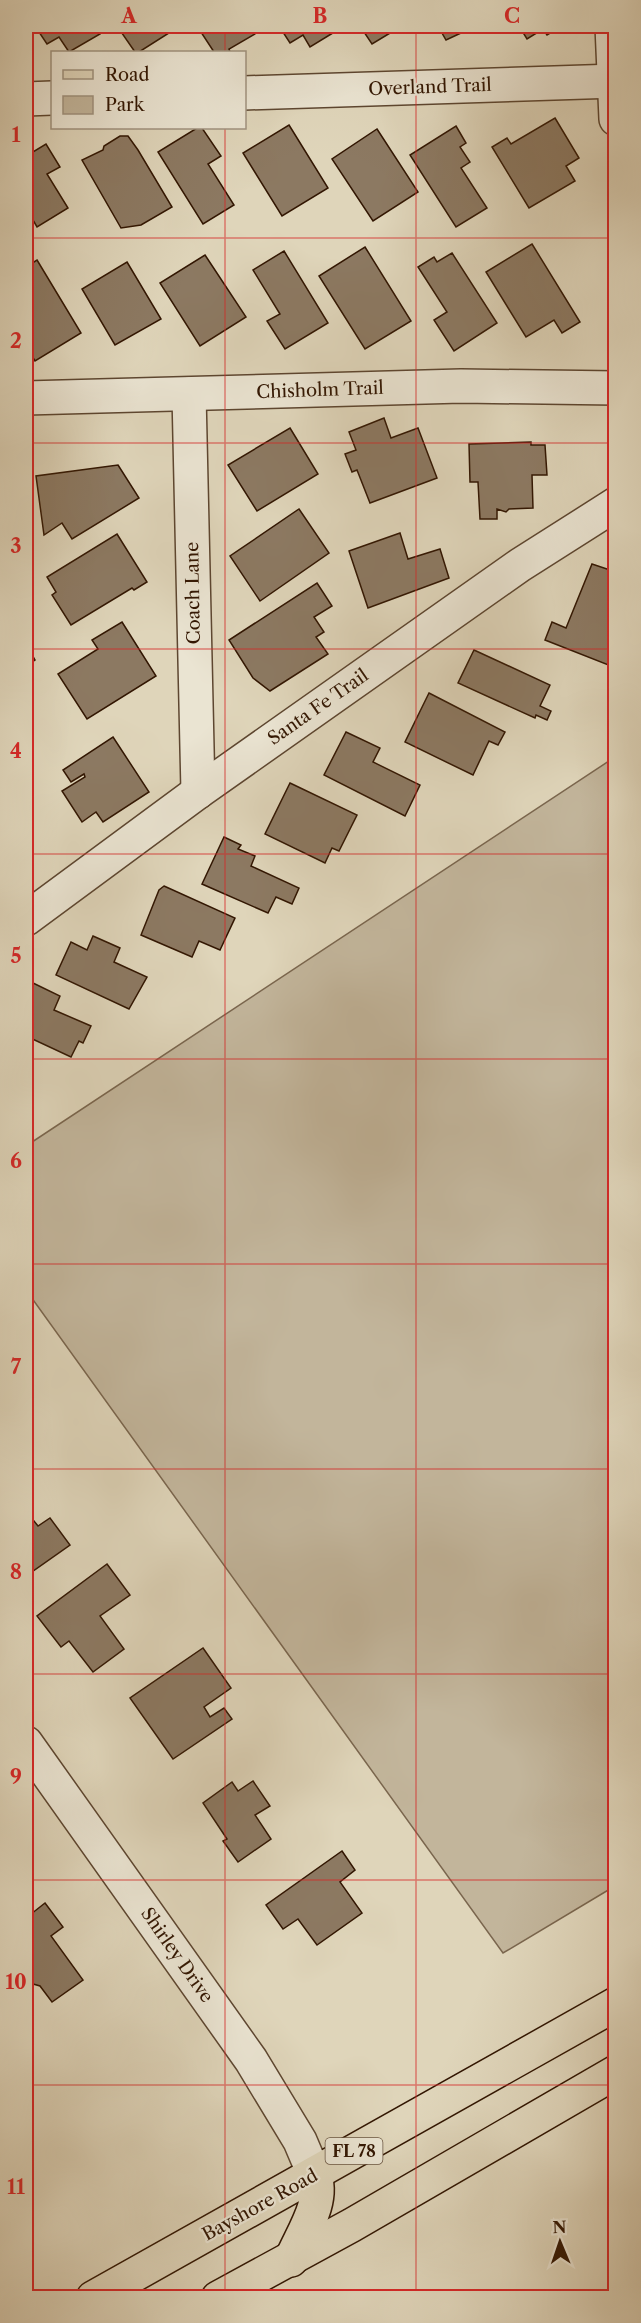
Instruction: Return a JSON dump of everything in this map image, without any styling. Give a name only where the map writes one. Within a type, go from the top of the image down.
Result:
[{"type":"main road","name":"Bayshore Road","points":[[93,2298],[615,2004]]},
{"type":"main road","points":[[218,2298],[291,2260],[570,2101],[615,2072]]},
{"type":"main road","points":[[291,2260],[319,2196],[314,2174]]},
{"type":"street","points":[[612,26],[615,119]]},
{"type":"street","name":"Overland Trail","points":[[246,93],[615,81]]},
{"type":"street","points":[[26,99],[51,98]]},
{"type":"street","name":"Chisholm Trail","points":[[26,398],[461,386],[615,388]]},
{"type":"street","name":"Coach Lane","points":[[189,394],[198,792]]},
{"type":"street","name":"Santa Fe Trail","points":[[26,919],[198,792],[520,565],[615,504]]},
{"type":"street","name":"Shirley Drive","points":[[26,1743],[251,2060],[300,2141],[314,2174]]},
{"type":"green space","points":[[615,757],[615,1886],[503,1953],[26,1290],[26,1146]]},
{"type":"building","points":[[35,26],[95,26],[100,34],[71,51],[68,51],[59,37],[47,44]]},
{"type":"building","points":[[117,26],[180,26],[141,51],[134,51]]},
{"type":"building","points":[[197,26],[257,26],[260,31],[229,49],[230,51],[213,51]]},
{"type":"building","points":[[279,26],[339,26],[341,28],[310,47],[303,35],[290,43]]},
{"type":"building","points":[[360,26],[399,26],[400,27],[372,44]]},
{"type":"building","points":[[438,26],[476,26],[446,40]]},
{"type":"building","points":[[519,26],[562,26],[547,35],[543,29],[527,39]]},
{"type":"building","points":[[555,118],[579,158],[566,166],[575,181],[529,208],[492,147],[507,138],[511,144]]},
{"type":"building","points":[[289,125],[328,188],[282,216],[243,153]]},
{"type":"building","points":[[456,126],[466,143],[460,147],[470,162],[461,168],[487,208],[456,227],[410,155]]},
{"type":"building","points":[[195,129],[203,129],[221,156],[208,164],[234,205],[203,224],[158,152]]},
{"type":"building","points":[[377,129],[418,192],[373,221],[332,159]]},
{"type":"building","points":[[120,136],[128,136],[172,207],[141,225],[121,228],[82,160],[103,150],[104,146]]},
{"type":"building","points":[[26,140],[33,152],[46,144],[60,167],[47,174],[68,208],[37,227],[26,208]]},
{"type":"building","points":[[532,244],[580,322],[562,333],[554,320],[526,337],[486,272]]},
{"type":"building","points":[[365,247],[411,321],[365,349],[319,276]]},
{"type":"building","points":[[284,251],[328,323],[285,349],[267,321],[280,314],[253,270]]},
{"type":"building","points":[[452,253],[497,323],[454,351],[434,320],[447,312],[418,267],[434,257],[437,262]]},
{"type":"building","points":[[205,255],[246,317],[200,346],[160,283]]},
{"type":"building","points":[[37,260],[81,333],[35,361],[26,346],[26,322],[28,321],[26,316],[26,267]]},
{"type":"building","points":[[127,262],[161,319],[115,345],[82,289]]},
{"type":"building","points":[[384,418],[391,438],[418,428],[437,478],[370,503],[357,470],[352,472],[345,454],[356,450],[349,432]]},
{"type":"building","points":[[290,428],[318,474],[257,511],[228,465]]},
{"type":"building","points":[[531,442],[531,445],[545,445],[547,475],[532,475],[533,508],[509,509],[506,512],[497,509],[497,519],[480,519],[478,482],[470,482],[469,444]]},
{"type":"building","points":[[118,465],[139,498],[72,539],[62,523],[44,535],[36,476]]},
{"type":"building","points":[[299,509],[329,553],[260,601],[230,556]]},
{"type":"building","points":[[400,533],[408,559],[440,549],[449,578],[368,608],[349,551]]},
{"type":"building","points":[[117,534],[147,582],[134,590],[132,588],[71,625],[52,595],[56,592],[47,577]]},
{"type":"building","points":[[592,564],[616,572],[616,668],[545,640],[552,622],[566,628]]},
{"type":"building","points":[[317,583],[332,606],[314,617],[324,632],[316,637],[328,654],[270,691],[253,678],[229,640]]},
{"type":"building","points":[[122,622],[156,676],[87,719],[58,674],[98,649],[92,640]]},
{"type":"building","points":[[26,644],[35,660],[26,666]]},
{"type":"building","points":[[474,650],[550,685],[540,706],[551,711],[547,720],[536,715],[535,718],[458,683]]},
{"type":"building","points":[[429,693],[505,732],[498,745],[489,741],[473,775],[405,742]]},
{"type":"building","points":[[346,732],[380,748],[373,762],[420,785],[405,816],[324,775]]},
{"type":"building","points":[[113,737],[149,792],[103,822],[96,812],[82,822],[62,791],[85,777],[84,774],[71,782],[63,770]]},
{"type":"building","points":[[290,783],[357,815],[339,851],[332,848],[325,863],[265,834]]},
{"type":"building","points":[[224,837],[241,845],[238,849],[255,856],[251,866],[299,888],[292,904],[276,897],[268,913],[202,884]]},
{"type":"building","points":[[26,849],[33,863],[27,866],[26,865]]},
{"type":"building","points":[[26,868],[32,879],[26,883]]},
{"type":"building","points":[[164,886],[235,918],[220,950],[199,941],[192,957],[141,935],[159,890]]},
{"type":"building","points":[[93,936],[120,948],[114,962],[147,977],[129,1009],[56,975],[71,942],[87,950]]},
{"type":"building","points":[[33,983],[60,996],[54,1010],[91,1026],[83,1043],[79,1041],[71,1057],[26,1036],[26,996]]},
{"type":"building","points":[[26,1514],[38,1526],[50,1518],[70,1545],[26,1576]]},
{"type":"building","points":[[107,1564],[130,1595],[100,1616],[124,1649],[93,1672],[69,1641],[61,1647],[37,1616]]},
{"type":"building","points":[[203,1648],[231,1688],[204,1707],[210,1717],[224,1708],[232,1719],[173,1759],[130,1698]]},
{"type":"building","points":[[253,1781],[270,1806],[255,1815],[271,1839],[238,1862],[223,1841],[227,1839],[203,1803],[232,1782],[238,1791]]},
{"type":"building","points":[[342,1851],[355,1870],[340,1882],[362,1913],[317,1945],[298,1919],[283,1929],[266,1905]]},
{"type":"building","points":[[45,1903],[63,1927],[51,1936],[83,1980],[52,2002],[40,1986],[26,1982],[26,1918]]}]
